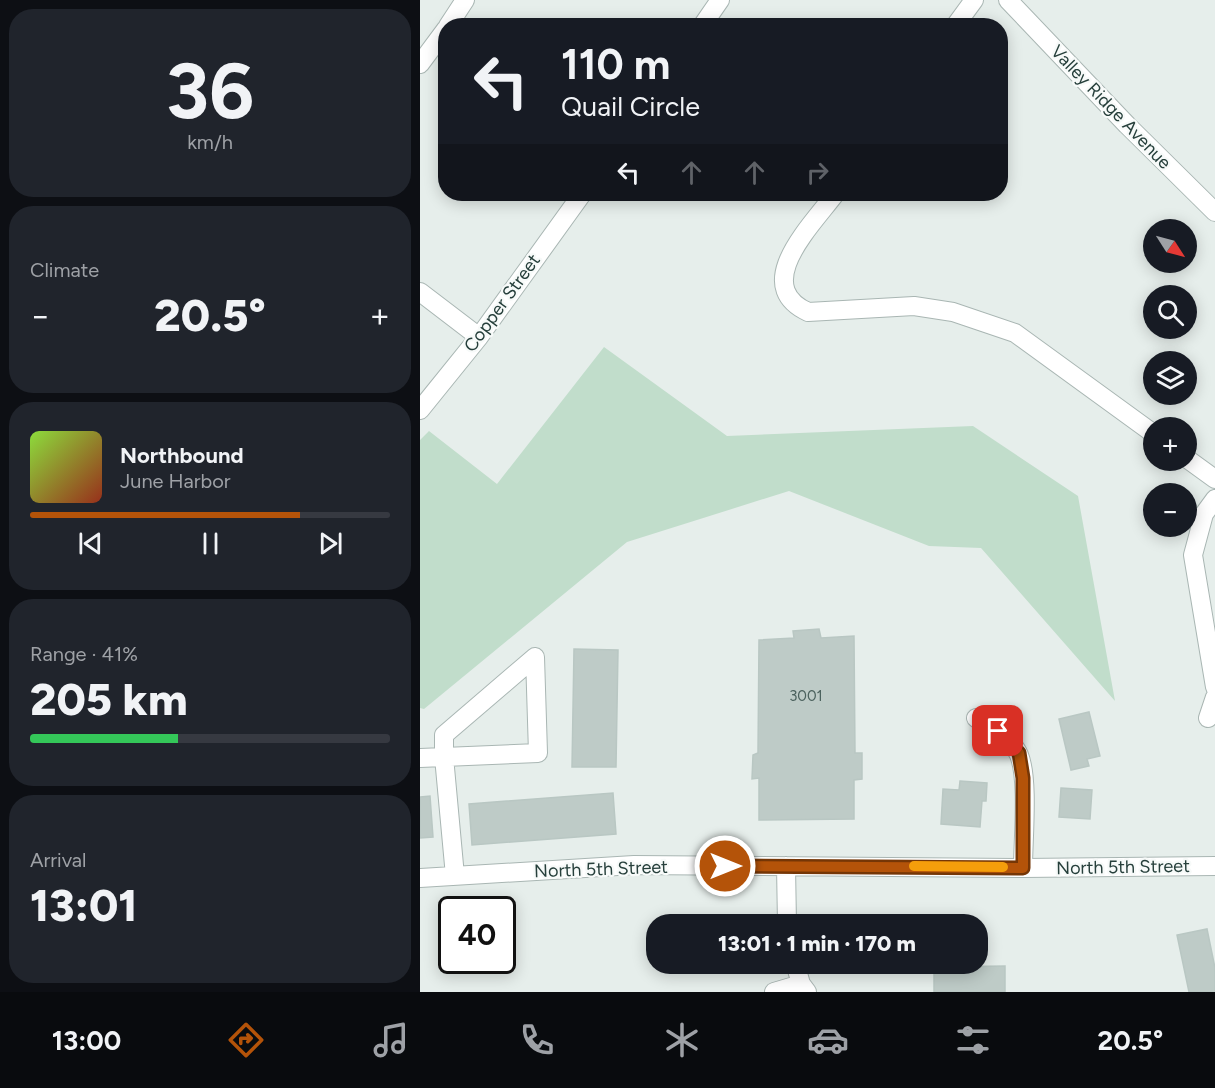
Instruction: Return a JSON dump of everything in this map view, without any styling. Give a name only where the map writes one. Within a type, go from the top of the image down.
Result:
[{"type":"street","points":[[453,18],[465,0]]},
{"type":"street","points":[[708,18],[720,0]]},
{"type":"street","points":[[961,18],[974,0]]},
{"type":"street","name":"Valley Ridge Avenue","points":[[1008,0],[1127,125],[1215,212]]},
{"type":"street","points":[[420,64],[427,40]]},
{"type":"street","name":"Copper Street","points":[[420,410],[479,337],[577,201]]},
{"type":"street","points":[[830,201],[788,258],[783,276],[784,293],[794,306],[808,312],[914,306],[953,312],[1015,333],[1143,426]]},
{"type":"street","points":[[420,292],[479,337]]},
{"type":"street","points":[[1197,466],[1215,479]]},
{"type":"street","points":[[1215,499],[1204,514],[1193,555],[1215,687]]},
{"type":"street","points":[[420,758],[444,757],[538,753],[535,657],[444,735],[444,757],[455,876]]},
{"type":"street","points":[[1208,718],[1215,697]]},
{"type":"street","points":[[976,718],[998,731],[1019,753],[1023,778],[1023,868]]},
{"type":"street","name":"North 5th Street","points":[[420,878],[634,866],[1023,868],[1215,866]]},
{"type":"street","points":[[786,866],[787,914]]},
{"type":"street","points":[[774,992],[804,988]]},
{"type":"green space","points":[[604,347],[727,436],[973,426],[1078,496],[1115,701],[981,548],[929,546],[789,491],[627,542],[424,709],[420,708],[420,440],[429,431],[497,484]]},
{"type":"building","points":[[819,629],[821,638],[854,636],[855,753],[862,753],[862,779],[854,780],[854,819],[759,820],[759,778],[752,779],[753,755],[758,753],[759,640],[794,638],[793,631]]},
{"type":"building","points":[[574,649],[618,650],[616,767],[572,767]]},
{"type":"building","points":[[1089,712],[1100,756],[1087,759],[1089,766],[1071,770],[1059,719]]},
{"type":"building","points":[[960,781],[987,783],[986,801],[982,801],[980,827],[941,824],[943,789],[959,790]]},
{"type":"building","points":[[1061,788],[1092,790],[1090,819],[1059,817]]},
{"type":"building","points":[[613,793],[616,834],[472,845],[469,804]]},
{"type":"building","points":[[430,796],[433,837],[420,838],[420,797]]},
{"type":"building","points":[[1207,929],[1215,968],[1215,992],[1189,992],[1177,935]]},
{"type":"building","points":[[988,966],[1005,966],[1005,992],[934,992],[934,974],[988,974]]},
{"type":"slow traffic","points":[[914,866],[1003,867]]},
{"type":"route","points":[[725,866],[1023,868],[1023,778],[1019,753],[998,731]]}]
